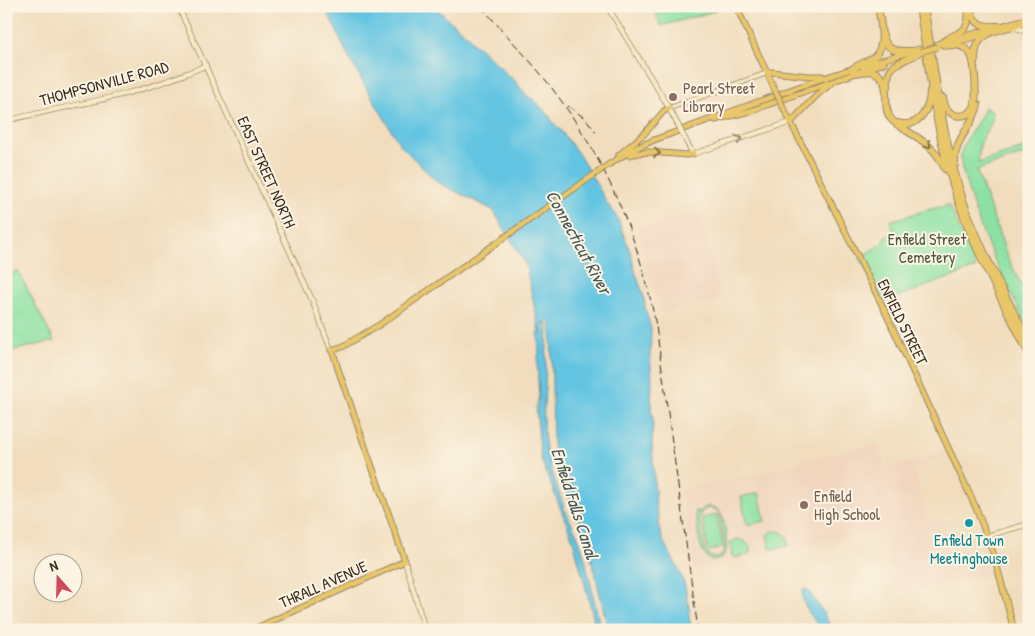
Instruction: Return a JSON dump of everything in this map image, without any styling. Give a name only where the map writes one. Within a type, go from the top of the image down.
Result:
[{"type":"highway","points":[[880,6],[883,36],[886,44],[896,51],[917,51]]},
{"type":"highway","points":[[853,71],[875,56],[880,49],[880,6]]},
{"type":"highway","points":[[917,6],[920,26],[925,30],[934,62],[945,130],[957,180],[981,245],[1029,342]]},
{"type":"highway","points":[[926,6],[929,20],[925,30],[930,77],[949,173],[968,229],[1029,354]]},
{"type":"highway","points":[[970,6],[973,16],[980,24],[1000,26]]},
{"type":"highway","points":[[940,45],[966,28],[970,6]]},
{"type":"highway","points":[[957,180],[956,149],[979,103],[976,47],[982,38],[990,33]]},
{"type":"highway","points":[[934,62],[947,109],[958,116],[969,113],[974,107],[976,99],[972,56],[961,46],[940,45]]},
{"type":"highway","points":[[917,51],[893,66],[888,74],[890,110],[895,120],[909,124],[922,116],[929,101],[930,77]]},
{"type":"highway","points":[[853,71],[871,71],[882,77],[885,84],[887,109],[890,118],[936,152],[942,162],[953,193],[958,200]]},
{"type":"main road","name":"EAST STREET NORTH","points":[[178,6],[312,300],[334,355],[405,561],[426,630]]},
{"type":"main road","points":[[607,6],[670,108],[693,154]]},
{"type":"main road","name":"ENFIELD STREET","points":[[736,6],[958,467],[987,536],[1014,630]]},
{"type":"main road","points":[[609,164],[644,134],[664,111],[767,73],[814,76],[853,71],[917,51],[1011,28],[1028,22]]},
{"type":"main road","points":[[940,45],[1000,26],[1028,22]]},
{"type":"main road","points":[[1011,28],[1022,29],[1029,34]]},
{"type":"main road","name":"THOMPSONVILLE ROAD","points":[[6,121],[143,89],[206,64]]},
{"type":"main road","points":[[621,157],[643,152],[689,156],[791,122],[821,91],[853,71]]},
{"type":"main road","points":[[331,350],[342,348],[379,326],[621,157],[651,142],[702,122],[833,74]]},
{"type":"main road","points":[[702,122],[750,111],[842,77]]},
{"type":"main road","points":[[987,536],[1029,524]]},
{"type":"main road","name":"THRALL AVENUE","points":[[252,630],[405,561]]},
{"type":"shaded area","points":[[698,212],[699,217],[703,217],[721,300],[659,312],[639,227]]},
{"type":"shaded area","name":"Enfield High School","points":[[879,444],[885,468],[920,460],[943,451],[946,456],[913,469],[928,521],[943,519],[947,532],[958,532],[966,559],[991,552],[997,574],[896,592],[882,531],[694,569],[682,489],[784,468],[807,459]]},
{"type":"green space","points":[[665,6],[713,6],[715,11],[661,26],[656,14],[666,9]]},
{"type":"green space","points":[[985,107],[992,112],[993,116],[981,142],[978,163],[1029,146],[1029,153],[977,170],[977,172],[1008,258],[1029,301],[1029,330],[987,243],[962,168],[962,149]]},
{"type":"green space","name":"Enfield Street Cemetery","points":[[949,205],[976,268],[883,302],[860,258],[885,241],[884,237],[894,232],[890,221]]},
{"type":"green space","points":[[18,271],[54,341],[6,352],[6,275]]},
{"type":"green space","points":[[759,493],[765,521],[747,525],[741,497]]},
{"type":"green space","points":[[709,506],[715,508],[719,511],[724,521],[727,545],[724,555],[718,560],[710,559],[706,556],[700,543],[695,511],[698,511],[698,513]],"holes":[[[708,508],[714,509],[720,516],[725,548],[723,554],[717,558],[710,557],[705,550],[699,518],[701,512]]]},
{"type":"green space","points":[[717,515],[723,548],[708,551],[702,518]]},
{"type":"green space","points":[[773,531],[785,534],[788,546],[770,548],[767,535]]},
{"type":"green space","points":[[737,539],[743,540],[747,544],[750,548],[750,554],[735,558],[732,556],[730,543]]},
{"type":"water","points":[[325,6],[435,6],[437,10],[468,36],[473,43],[514,80],[528,97],[533,99],[548,114],[577,152],[606,202],[617,217],[631,254],[651,329],[652,445],[659,528],[664,543],[678,568],[685,586],[689,619],[693,630],[608,630],[587,544],[555,455],[553,444],[551,323],[549,321],[540,323],[541,335],[542,324],[548,323],[543,426],[546,449],[565,510],[584,555],[601,630],[596,630],[573,540],[541,459],[536,407],[539,396],[537,363],[539,351],[538,323],[525,263],[493,210],[437,182],[400,145],[349,58]]},
{"type":"water","points":[[807,589],[823,612],[832,630],[822,630],[808,612],[803,596],[803,590]]},
{"type":"railway","points":[[481,6],[544,78],[565,106],[600,164],[628,226],[649,292],[656,326],[698,630]]},
{"type":"railway","points":[[568,106],[586,119],[596,132]]},
{"type":"place","name":"Pearl Street Library","points":[[673,97]]},
{"type":"place","name":"Enfield High School","points":[[804,505]]},
{"type":"place","name":"Enfield Town Meetinghouse","points":[[969,523]]},
{"type":"water label","name":"Connecticut River","points":[[579,242]]},
{"type":"water label","name":"Enfield Falls Canal","points":[[575,503]]}]
